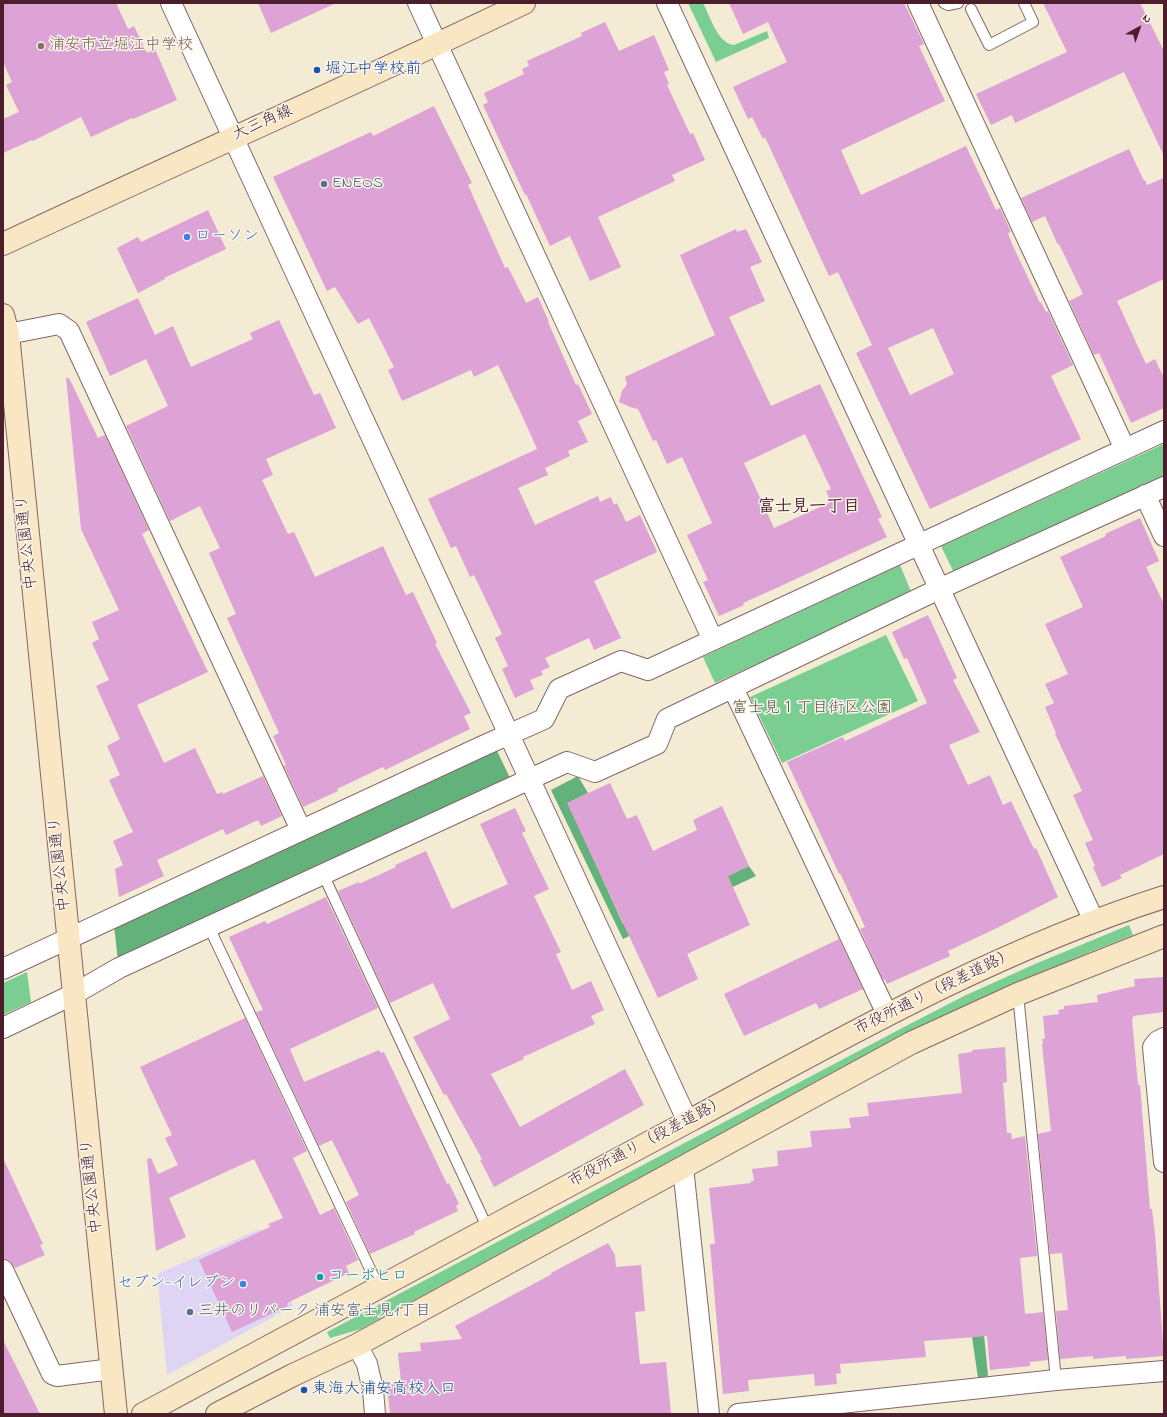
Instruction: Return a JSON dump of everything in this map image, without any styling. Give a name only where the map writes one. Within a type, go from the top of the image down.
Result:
[{"type":"street","points":[[171,3],[688,1122]]},
{"type":"street","points":[[418,3],[713,640]]},
{"type":"street","name":"大三角線","points":[[3,244],[233,137],[437,45],[524,3]]},
{"type":"street","points":[[667,3],[1094,921]]},
{"type":"street","points":[[918,3],[1125,449]]},
{"type":"street","points":[[5,324],[59,324],[69,331],[301,830]]},
{"type":"street","name":"中央公園通り","points":[[5,324],[116,1414]]},
{"type":"street","points":[[3,969],[544,719],[558,690],[621,661],[648,670],[1164,431]]},
{"type":"street","points":[[3,1028],[74,994],[112,972],[209,926],[567,762],[595,772],[657,744],[667,719],[939,590],[1164,487]]},
{"type":"street","points":[[1145,496],[1164,536]]},
{"type":"street","points":[[733,688],[887,1014]]},
{"type":"street","name":"市役所通り（段差道路）","points":[[143,1414],[887,1014],[1012,955],[1094,921],[1164,897]]},
{"type":"street","points":[[217,1414],[293,1375],[357,1345],[911,1043],[1018,994],[1164,936]]},
{"type":"street","points":[[1164,1038],[1158,1041],[1153,1047],[1164,1162]]},
{"type":"street","points":[[683,1167],[709,1414]]},
{"type":"street","points":[[3,1270],[52,1374],[57,1376],[112,1370]]},
{"type":"street","points":[[357,1345],[367,1364],[373,1390],[375,1414]]},
{"type":"street","points":[[738,1414],[1056,1380],[1164,1371]]},
{"type":"lane","points":[[944,3],[948,6],[958,3]]},
{"type":"lane","points":[[971,9],[989,45],[1033,22],[1024,3]]},
{"type":"lane","points":[[323,874],[488,1229]]},
{"type":"lane","points":[[209,926],[379,1288]]},
{"type":"lane","points":[[1018,994],[1056,1380]]},
{"type":"shaded area","points":[[260,1229],[293,1306],[167,1375],[157,1274]]},
{"type":"green space","points":[[688,3],[703,3],[719,35],[728,43],[734,45],[767,31],[769,38],[716,62]]},
{"type":"green space","points":[[1164,444],[1164,477],[955,575],[941,546]]},
{"type":"green space","points":[[900,565],[912,594],[715,683],[703,657]]},
{"type":"green space","name":"富士見１丁目街区公園","points":[[886,635],[918,701],[782,763],[750,697]]},
{"type":"green space","points":[[497,751],[511,780],[118,961],[114,926]]},
{"type":"green space","points":[[578,776],[588,793],[568,803],[623,924],[749,866],[756,876],[623,939],[551,790]]},
{"type":"green space","points":[[1129,925],[1133,935],[965,1006],[887,1046],[361,1329],[330,1338],[327,1332],[904,1027],[964,996],[1035,964]]},
{"type":"green space","points":[[27,972],[31,1002],[3,1015],[3,983]]},
{"type":"green space","points":[[969,1180],[988,1376],[978,1378],[972,1337]]},
{"type":"building","points":[[3,3],[116,3],[128,29],[134,26],[147,53],[155,49],[177,100],[133,119],[132,118],[91,137],[81,117],[33,141],[32,140],[3,153],[3,119],[19,112],[6,85],[12,82],[3,62]]},
{"type":"building","points":[[258,3],[336,3],[271,33]]},
{"type":"building","points":[[729,3],[904,3],[924,44],[919,46],[945,101],[841,150],[861,195],[966,146],[996,210],[1000,208],[1011,232],[1008,233],[1012,244],[1040,303],[1041,302],[1046,312],[1048,311],[1073,365],[1051,376],[1081,439],[930,509],[856,353],[872,345],[838,272],[829,276],[765,137],[763,139],[752,117],[748,119],[733,87],[787,62],[768,22],[743,34]],"holes":[[[933,328],[954,374],[910,395],[888,348]]]},
{"type":"building","points":[[1043,3],[1140,3],[1164,51],[1164,156],[1124,72],[1015,123],[1012,115],[991,125],[976,94],[1067,52]]},
{"type":"building","points":[[605,22],[619,51],[654,35],[669,70],[664,72],[669,84],[667,85],[690,134],[693,133],[705,160],[672,175],[675,181],[598,217],[621,267],[590,281],[570,236],[550,246],[483,105],[488,102],[484,93],[524,74],[522,69],[529,66],[527,61],[582,36],[581,33]]},
{"type":"building","points":[[434,106],[472,183],[468,185],[505,268],[508,267],[526,303],[538,297],[576,385],[578,384],[592,414],[578,421],[588,442],[568,451],[570,456],[545,468],[548,475],[518,488],[535,525],[598,496],[600,502],[611,497],[614,505],[617,503],[626,522],[640,515],[657,552],[594,581],[621,638],[594,650],[589,638],[545,658],[550,667],[541,671],[543,675],[530,680],[534,689],[515,698],[502,669],[508,666],[495,638],[502,634],[474,575],[470,577],[456,546],[451,548],[428,499],[537,449],[520,411],[498,365],[474,377],[471,370],[402,401],[388,370],[394,367],[369,318],[358,324],[335,287],[327,291],[273,177],[371,132],[373,136]]},
{"type":"building","points":[[1129,149],[1147,185],[1164,178],[1164,279],[1117,301],[1146,364],[1155,359],[1164,378],[1164,408],[1131,423],[1099,353],[1094,355],[1069,301],[1083,294],[1059,244],[1058,245],[1045,216],[1032,222],[1021,198]]},
{"type":"building","points":[[208,210],[226,249],[164,278],[165,279],[138,293],[117,248],[138,237],[141,242]]},
{"type":"building","points":[[736,229],[737,232],[746,229],[762,262],[750,267],[765,301],[729,317],[771,406],[820,384],[882,517],[878,519],[887,537],[743,603],[744,605],[719,616],[703,582],[708,580],[687,535],[712,523],[682,457],[667,464],[656,440],[653,441],[638,409],[619,402],[622,391],[627,384],[625,377],[715,335],[680,255]],"holes":[[[805,434],[831,489],[826,491],[831,502],[774,528],[744,463]]]},
{"type":"building","points":[[138,298],[155,335],[173,326],[191,367],[253,339],[250,333],[279,320],[314,395],[320,393],[336,428],[266,459],[273,475],[262,480],[288,534],[294,532],[315,577],[383,546],[406,595],[413,592],[437,643],[435,644],[471,713],[464,716],[470,729],[385,770],[383,767],[337,789],[338,791],[303,807],[284,766],[286,765],[273,736],[279,733],[227,618],[236,614],[209,553],[220,548],[200,506],[170,521],[126,426],[168,406],[146,359],[110,376],[86,322]]},
{"type":"building","points":[[66,378],[69,378],[98,438],[105,435],[149,530],[142,534],[208,672],[137,705],[164,763],[195,748],[217,794],[222,792],[223,794],[263,776],[282,816],[261,826],[258,820],[226,835],[223,829],[157,860],[164,876],[119,897],[115,869],[123,865],[113,841],[133,832],[109,780],[120,775],[107,746],[120,739],[96,686],[109,680],[92,643],[99,639],[92,622],[119,610],[81,529]]},
{"type":"building","points":[[1140,518],[1159,561],[1146,567],[1164,604],[1164,854],[1120,875],[1122,878],[1102,887],[1085,843],[1093,840],[1073,795],[1082,791],[1055,734],[1056,733],[1045,707],[1054,703],[1045,684],[1068,674],[1045,624],[1083,607],[1060,557],[1106,536],[1105,534]]},
{"type":"building","points":[[928,615],[957,678],[953,680],[980,732],[949,745],[968,785],[990,775],[1003,805],[1011,801],[1034,849],[1036,848],[1058,897],[948,951],[950,956],[887,984],[885,979],[883,980],[860,929],[865,927],[787,762],[843,737],[845,741],[927,703],[907,658],[904,659],[892,632]]},
{"type":"building","points":[[610,783],[627,819],[637,815],[653,851],[697,830],[693,820],[722,806],[749,866],[728,876],[750,925],[687,954],[698,979],[658,998],[567,803]]},
{"type":"building","points":[[515,808],[526,831],[522,833],[549,889],[534,896],[561,952],[556,954],[572,990],[591,981],[604,1010],[591,1016],[595,1024],[523,1057],[524,1059],[491,1074],[520,1127],[625,1069],[644,1105],[494,1187],[480,1160],[482,1159],[446,1094],[444,1095],[413,1037],[450,1019],[433,983],[390,1003],[338,891],[359,882],[359,884],[426,851],[452,909],[508,884],[480,824]]},
{"type":"building","points":[[326,897],[378,1008],[290,1049],[304,1082],[379,1050],[381,1053],[384,1052],[447,1184],[449,1183],[459,1204],[456,1206],[458,1211],[414,1232],[415,1234],[370,1254],[346,1202],[359,1195],[332,1140],[319,1146],[256,1012],[263,1010],[229,937],[265,921],[267,924]]},
{"type":"building","points":[[839,939],[863,989],[819,1009],[816,1003],[744,1036],[724,994]]},
{"type":"building","points":[[1164,977],[1164,1012],[1133,1016],[1132,1019],[1138,1085],[1140,1085],[1150,1209],[1152,1209],[1155,1234],[1164,1356],[1126,1359],[1126,1356],[1093,1359],[1093,1356],[1060,1359],[1056,1311],[1068,1310],[1062,1253],[1050,1254],[1038,1134],[1051,1131],[1042,1044],[1042,1039],[1045,1039],[1043,1016],[1059,1014],[1058,1010],[1064,1009],[1064,1006],[1098,1002],[1097,995],[1135,986],[1134,979]]},
{"type":"building","points":[[245,1018],[307,1151],[293,1158],[320,1215],[334,1208],[358,1260],[346,1266],[349,1273],[287,1303],[288,1306],[232,1332],[199,1260],[270,1227],[268,1224],[283,1218],[254,1159],[169,1198],[186,1237],[156,1251],[147,1159],[151,1158],[158,1174],[178,1165],[165,1138],[172,1135],[140,1067]]},
{"type":"building","points":[[1005,1047],[1007,1082],[1003,1083],[1007,1133],[1011,1133],[1012,1139],[1025,1136],[1037,1256],[1020,1258],[1025,1314],[1043,1312],[1048,1360],[1030,1362],[1030,1366],[990,1370],[987,1336],[924,1341],[926,1357],[840,1364],[841,1373],[836,1374],[837,1384],[815,1386],[814,1374],[748,1380],[749,1391],[723,1394],[710,1244],[715,1244],[709,1188],[751,1183],[751,1181],[754,1181],[752,1169],[778,1166],[777,1151],[812,1147],[810,1131],[851,1128],[849,1118],[869,1116],[867,1103],[962,1093],[958,1054],[972,1052],[972,1050]]},
{"type":"building","points":[[3,1158],[43,1244],[40,1245],[45,1255],[15,1268],[10,1261],[3,1259]]},
{"type":"building","points":[[608,1243],[615,1255],[616,1267],[641,1265],[645,1311],[635,1312],[640,1364],[666,1362],[671,1414],[390,1414],[387,1385],[401,1383],[398,1353],[421,1351],[420,1343],[462,1339],[455,1326]]},
{"type":"building","points":[[3,1340],[40,1414],[3,1414]]},
{"type":"place","name":"浦安市立堀江中学校","points":[[41,46]]},
{"type":"place","name":"堀江中学校前","points":[[317,70]]},
{"type":"place","name":"ENEOS","points":[[324,184]]},
{"type":"place","name":"ローソン","points":[[187,237]]},
{"type":"place","name":"コーポヒロ","points":[[320,1277]]},
{"type":"place","name":"セブン-イレブン","points":[[243,1284]]},
{"type":"place","name":"三井のリパーク 浦安富士見1丁目","points":[[190,1312]]},
{"type":"place","name":"東海大浦安高校入口","points":[[304,1390]]},
{"type":"district","name":"富士見一丁目","points":[[809,508]]}]
